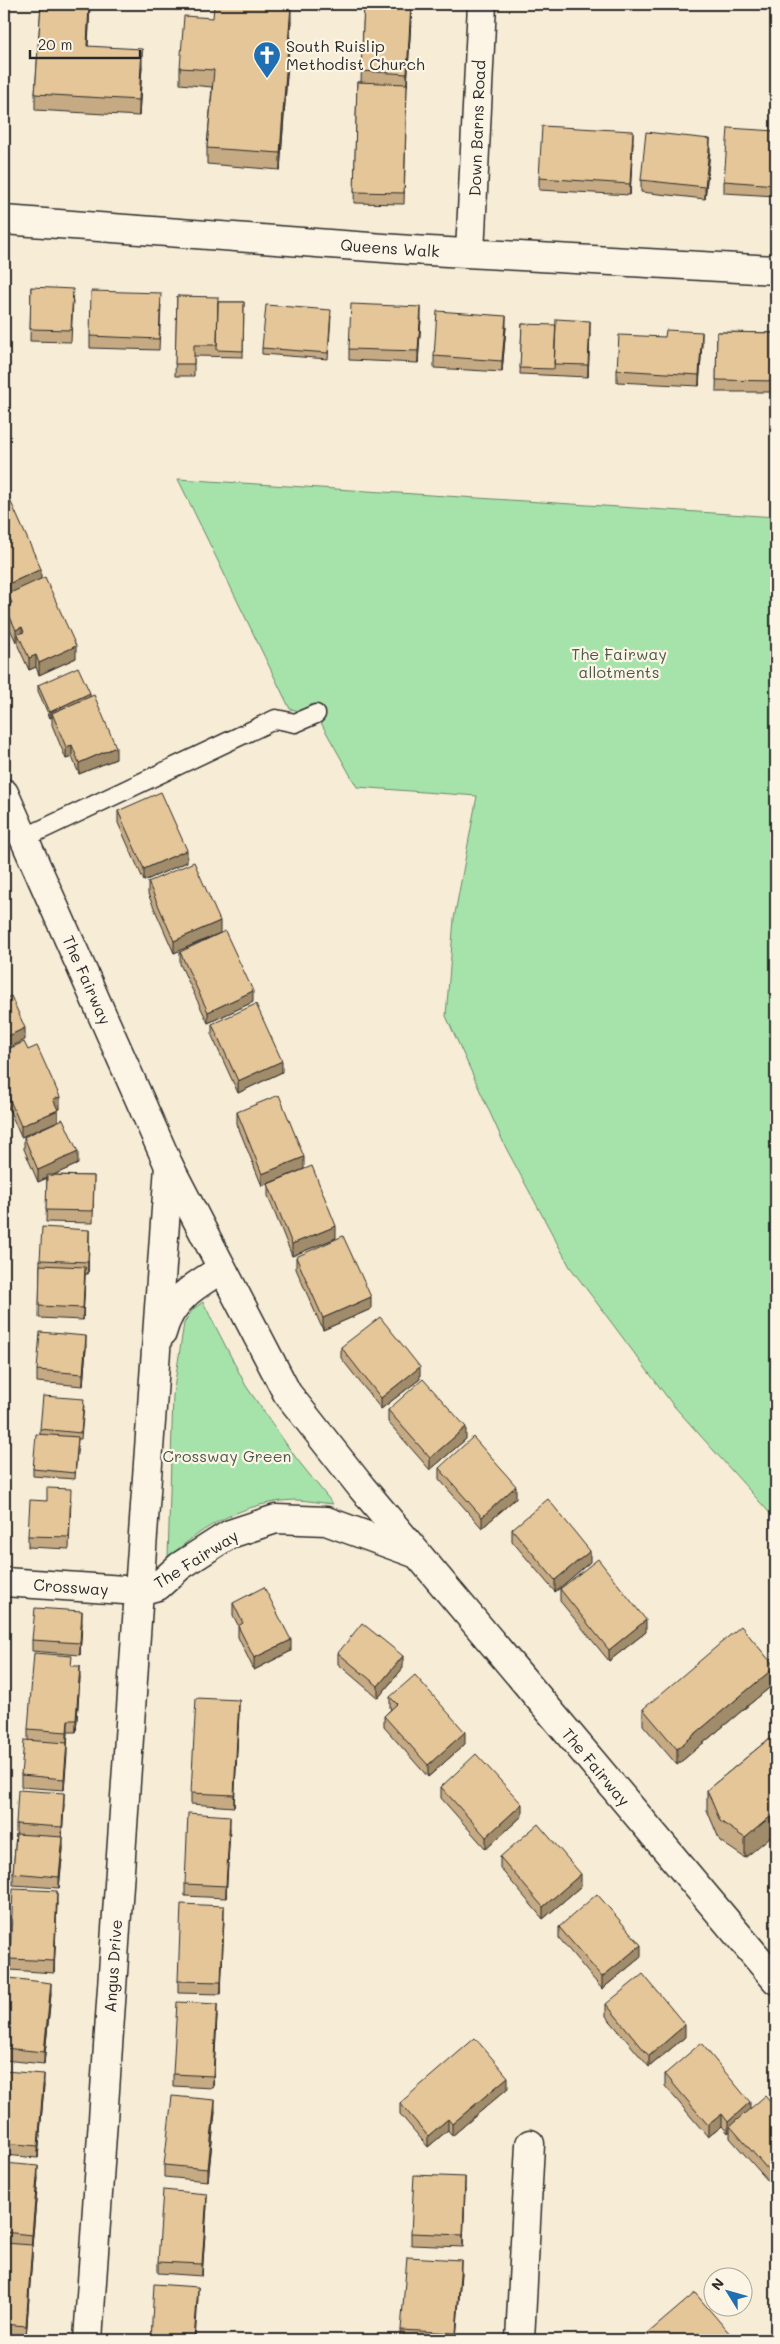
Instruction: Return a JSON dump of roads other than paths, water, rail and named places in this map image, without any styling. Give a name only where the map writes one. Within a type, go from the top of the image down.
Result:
[{"type":"street","name":"Down Barns Road","points":[[470,253],[482,4]]},
{"type":"street","name":"Queens Walk","points":[[4,220],[470,253],[776,270]]},
{"type":"street","name":"The Fairway","points":[[4,794],[169,1166],[287,1393],[417,1554],[776,1980]]},
{"type":"street","name":"The Fairway","points":[[169,1166],[139,1591],[158,1586],[180,1566],[230,1534],[276,1519],[326,1521],[417,1554]]},
{"type":"street","name":"The Fairway","points":[[155,1361],[164,1323],[178,1299],[195,1285],[222,1269]]},
{"type":"street","name":"Crossway","points":[[4,1582],[139,1591]]},
{"type":"street","name":"Angus Drive","points":[[88,2340],[139,1591]]},
{"type":"street","points":[[520,2340],[530,2144]]},
{"type":"lane","points":[[24,838],[276,719],[295,723],[316,714]]},
{"type":"place","name":"South Ruislip Methodist Church","points":[[267,79]]},
{"type":"park label","name":"The Fairway allotments","points":[[619,663]]},
{"type":"park label","name":"Crossway Green","points":[[227,1456]]}]
